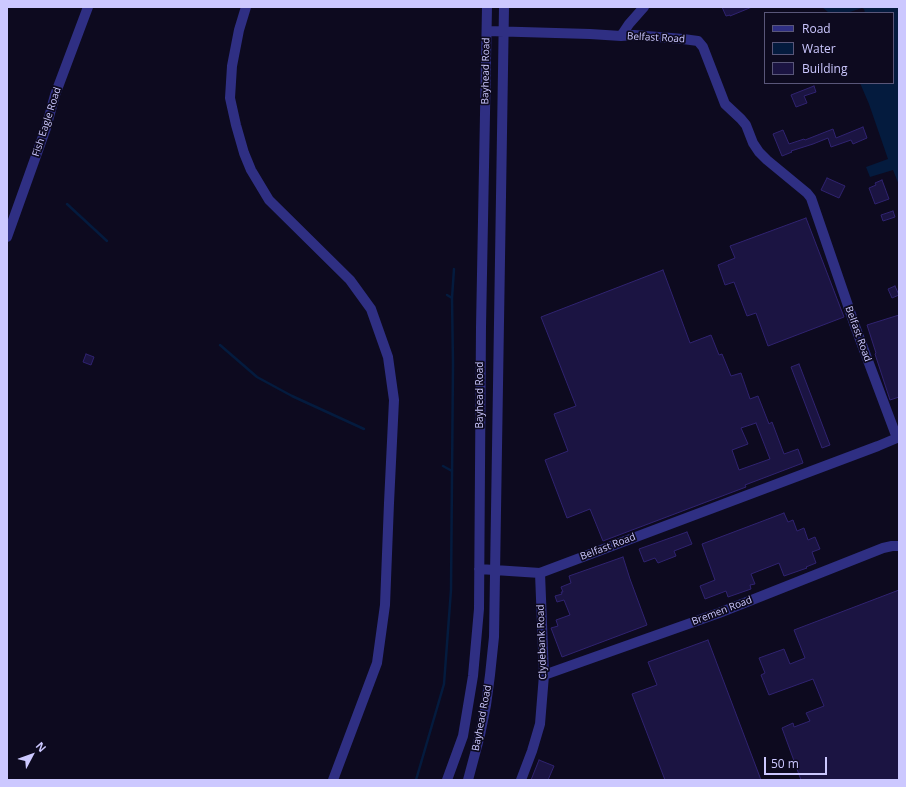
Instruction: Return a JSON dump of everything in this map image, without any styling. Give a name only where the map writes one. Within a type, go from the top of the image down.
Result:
[{"type":"street","name":"Fish Eagle Road","points":[[7,237],[44,134],[55,95],[88,7]]},
{"type":"street","points":[[246,7],[238,30],[232,66],[230,98],[244,153],[251,170],[269,200],[350,280],[371,309],[388,357],[394,400],[385,605],[377,663],[333,780]]},
{"type":"street","name":"Bayhead Road","points":[[447,780],[463,736],[473,676],[479,609],[481,327],[487,7]]},
{"type":"street","name":"Bayhead Road","points":[[468,780],[480,736],[490,675],[494,637],[504,7]]},
{"type":"street","points":[[621,36],[644,7]]},
{"type":"street","name":"Belfast Road","points":[[479,570],[540,573],[898,437],[855,326],[810,196],[766,160],[759,152],[753,143],[746,125],[725,104],[703,47],[698,41],[634,35],[621,36],[487,31]]},
{"type":"street","name":"Bremen Road","points":[[544,675],[719,613],[884,548],[899,546]]},
{"type":"street","name":"Clydebank Road","points":[[521,780],[540,724],[544,675],[540,573]]},
{"type":"water","points":[[822,7],[899,7],[899,185],[893,170],[870,177],[866,167],[888,159],[860,84],[894,84],[894,12],[865,12],[862,8],[850,12],[828,12]]},
{"type":"building","points":[[722,7],[752,7],[730,16],[726,16]]},
{"type":"building","points":[[814,86],[816,92],[804,96],[807,103],[796,107],[791,95]]},
{"type":"building","points":[[863,127],[867,138],[853,144],[851,140],[831,147],[828,138],[791,151],[792,152],[782,156],[773,134],[783,130],[789,144],[804,139],[805,140],[833,129],[836,138]]},
{"type":"building","points":[[827,178],[845,186],[839,198],[821,190]]},
{"type":"building","points":[[882,180],[889,199],[875,204],[869,188]]},
{"type":"building","points":[[893,211],[895,217],[883,221],[881,215]]},
{"type":"building","points":[[806,218],[844,317],[768,346],[756,313],[747,316],[734,282],[725,285],[718,265],[735,258],[730,246]]},
{"type":"building","points":[[663,270],[690,343],[711,335],[719,355],[722,354],[731,376],[741,373],[750,399],[758,396],[769,424],[772,422],[784,454],[798,449],[803,463],[745,485],[746,487],[603,541],[590,509],[567,518],[545,460],[568,451],[554,414],[576,406],[541,317]],"holes":[[[756,423],[770,459],[739,470],[732,450],[748,444],[741,428]]]},
{"type":"building","points":[[895,286],[899,295],[892,298],[888,289]]},
{"type":"building","points":[[899,315],[899,397],[890,400],[867,325]]},
{"type":"building","points":[[86,354],[94,357],[91,365],[83,362]]},
{"type":"building","points":[[799,364],[830,445],[822,448],[791,367]]},
{"type":"building","points":[[784,513],[788,522],[793,520],[797,531],[804,528],[808,540],[815,537],[820,549],[812,552],[816,563],[806,567],[807,568],[784,576],[779,563],[751,574],[755,584],[750,585],[751,589],[728,597],[726,591],[705,599],[700,586],[715,580],[702,544]]},
{"type":"building","points":[[687,532],[692,544],[674,551],[676,556],[658,563],[655,558],[644,562],[639,549]]},
{"type":"building","points":[[623,557],[647,625],[562,657],[551,628],[558,626],[556,620],[570,615],[564,600],[557,602],[555,596],[562,594],[561,592],[563,592],[561,587],[571,583],[569,576]]},
{"type":"building","points":[[899,590],[899,780],[801,780],[782,728],[793,723],[794,727],[810,721],[806,713],[824,706],[813,679],[769,695],[761,675],[765,673],[759,658],[784,649],[790,664],[805,658],[794,630]]},
{"type":"building","points":[[708,640],[761,780],[665,780],[632,694],[657,685],[648,662]]},
{"type":"building","points":[[539,760],[554,766],[548,780],[531,780]]},
{"type":"waterway","points":[[67,204],[107,241]]},
{"type":"waterway","points":[[416,780],[444,684],[451,590],[453,364],[452,298],[454,269]]},
{"type":"waterway","points":[[447,295],[452,298]]},
{"type":"waterway","points":[[220,345],[257,377],[292,396],[364,429]]},
{"type":"waterway","points":[[443,466],[452,471]]}]
